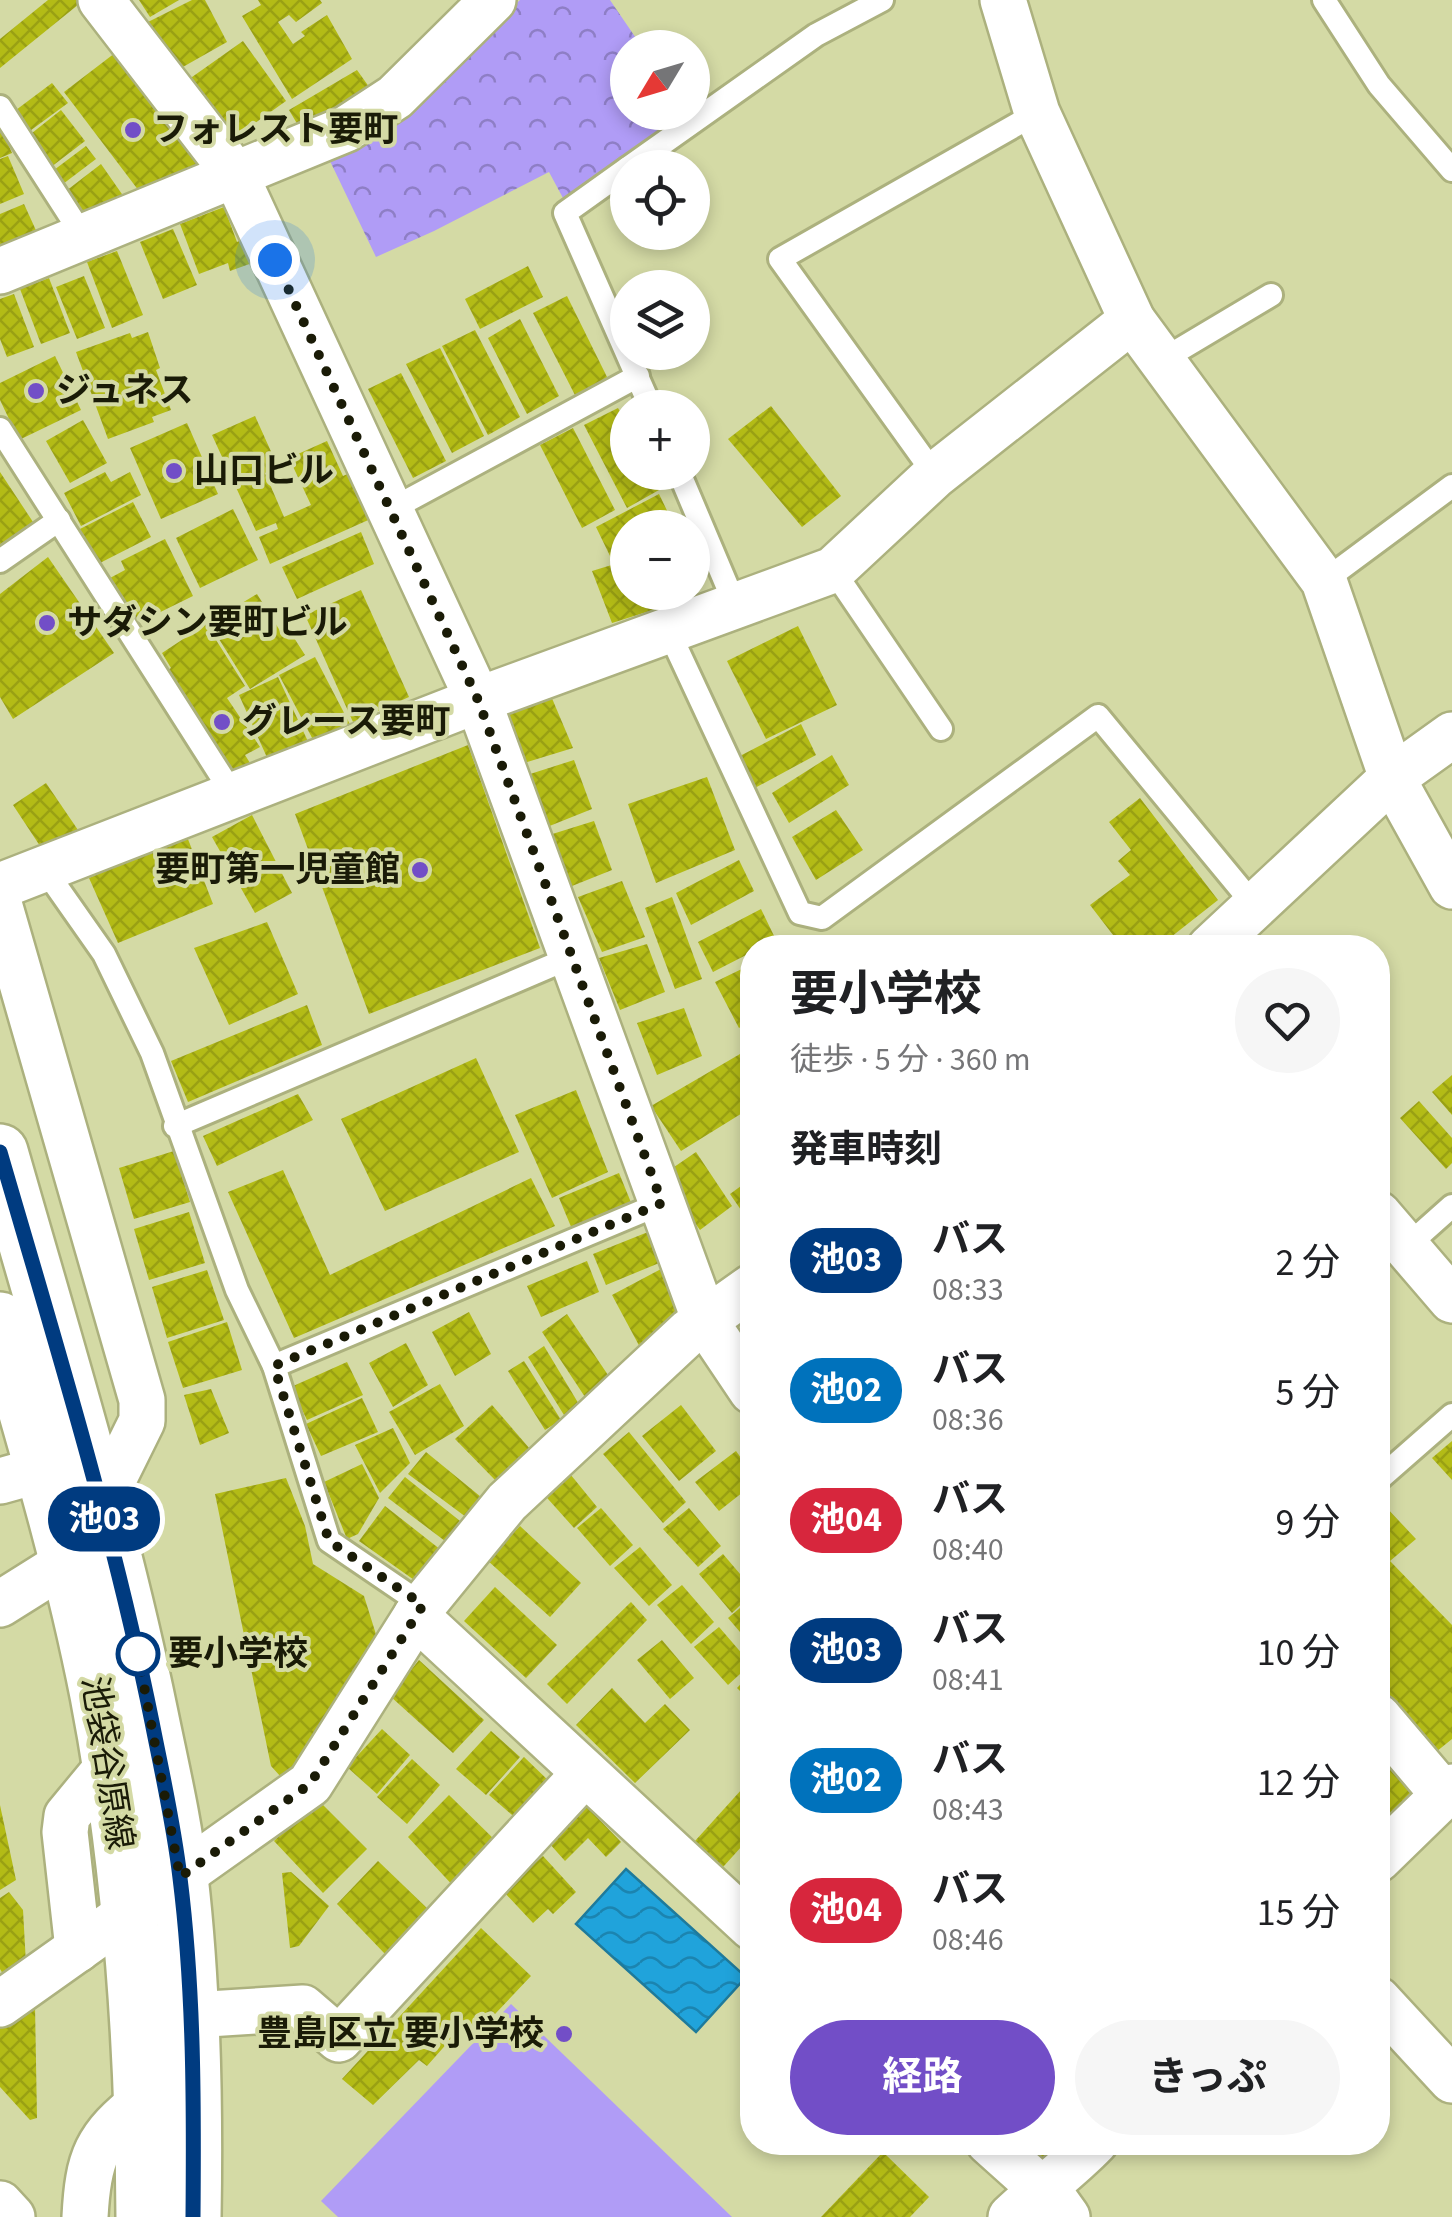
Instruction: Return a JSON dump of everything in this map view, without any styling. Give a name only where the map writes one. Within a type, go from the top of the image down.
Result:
[{"type":"main road","name":"池袋谷原線","points":[[0,1152],[101,1504],[138,1654],[169,1807],[180,1877],[192,2015],[194,2217]]},
{"type":"main road","name":"池袋谷原線","points":[[0,1320],[21,1475],[68,1562],[110,1764],[128,1912],[143,2101],[144,2217]]},
{"type":"street","points":[[101,0],[235,174],[478,700],[704,1321],[740,1374]]},
{"type":"street","points":[[1003,0],[1036,113],[1132,320],[1324,581],[1392,778],[1452,886]]},
{"type":"street","points":[[0,270],[346,130],[396,96],[480,5]]},
{"type":"street","points":[[0,886],[478,700],[834,570],[936,475],[1132,320]]},
{"type":"street","points":[[1223,935],[1392,778],[1452,736]]},
{"type":"street","points":[[0,907],[142,1400],[142,1421],[101,1504]]},
{"type":"street","points":[[1392,1230],[1452,1300]]},
{"type":"street","points":[[3,1995],[78,1949],[310,1784],[420,1611],[506,1502],[704,1321],[740,1295]]},
{"type":"street","points":[[0,1604],[68,1562]]},
{"type":"street","points":[[420,1611],[585,1773],[740,1915]]},
{"type":"street","points":[[1390,1730],[1448,1791],[1390,1847]]},
{"type":"street","points":[[78,1949],[64,1832],[67,1816],[110,1764]]},
{"type":"street","points":[[192,2015],[304,2008],[339,2039],[585,1773]]},
{"type":"street","points":[[1390,2013],[1452,2080]]},
{"type":"street","points":[[85,2217],[87,2177],[96,2148],[116,2122],[143,2101]]},
{"type":"street","points":[[999,2155],[1039,2208],[1058,2180],[1082,2155]]},
{"type":"street","points":[[0,2204],[12,2217]]},
{"type":"lane","points":[[653,150],[816,35],[882,0]]},
{"type":"lane","points":[[1324,0],[1379,85],[1452,170]]},
{"type":"lane","points":[[0,108],[83,236]]},
{"type":"lane","points":[[936,475],[780,259],[1036,113]]},
{"type":"lane","points":[[610,180],[564,212],[644,390]]},
{"type":"lane","points":[[1162,360],[1271,295]]},
{"type":"lane","points":[[390,510],[638,376]]},
{"type":"lane","points":[[0,429],[234,796]]},
{"type":"lane","points":[[1324,581],[1452,486]]},
{"type":"lane","points":[[687,490],[736,607]]},
{"type":"lane","points":[[0,561],[60,520]]},
{"type":"lane","points":[[834,570],[941,730]]},
{"type":"lane","points":[[669,632],[800,912],[822,918],[1098,716],[1254,905]]},
{"type":"lane","points":[[45,870],[104,954],[152,1054],[237,1290],[274,1366],[329,1541],[420,1611]]},
{"type":"lane","points":[[175,1126],[572,956]]},
{"type":"lane","points":[[274,1366],[662,1203]]},
{"type":"lane","points":[[1392,1230],[1452,1206]]},
{"type":"lane","points":[[1390,1469],[1452,1415]]},
{"type":"green space","points":[[520,0],[610,0],[630,30],[610,30],[610,130],[660,130],[631,150],[610,150],[610,165],[563,198],[549,172],[376,257],[330,161],[408,106]]},
{"type":"green space","points":[[511,2004],[732,2217],[338,2217],[321,2201]]},
{"type":"water","points":[[626,1869],[740,1972],[740,1984],[696,2032],[576,1924]]},
{"type":"building","points":[[48,0],[84,0],[0,68],[0,39]]},
{"type":"building","points":[[139,0],[179,0],[150,17]]},
{"type":"building","points":[[192,0],[205,0],[227,42],[174,72],[142,25]]},
{"type":"building","points":[[258,0],[320,0],[322,3],[296,22],[289,15],[278,22],[293,44],[305,36],[301,32],[327,15],[352,59],[292,99],[242,16],[261,5]]},
{"type":"building","points":[[243,41],[286,101],[231,140],[185,82]]},
{"type":"building","name":"フォレスト要町","points":[[115,53],[201,168],[139,191],[64,92]]},
{"type":"building","points":[[357,70],[372,91],[302,132],[289,110]]},
{"type":"building","points":[[52,83],[68,103],[23,136],[8,116]]},
{"type":"building","points":[[61,110],[85,141],[51,167],[27,137]]},
{"type":"building","points":[[0,125],[12,153],[0,158]]},
{"type":"building","points":[[86,146],[96,159],[59,187],[50,173]]},
{"type":"building","points":[[8,156],[24,194],[0,204],[0,159]]},
{"type":"building","points":[[101,164],[124,197],[79,219],[66,191]]},
{"type":"building","points":[[24,204],[39,237],[0,254],[0,214]]},
{"type":"building","points":[[224,207],[237,242],[245,238],[255,262],[230,271],[228,263],[199,274],[180,224]]},
{"type":"building","points":[[173,229],[197,285],[163,299],[140,242]]},
{"type":"building","points":[[117,251],[143,315],[112,328],[87,262]]},
{"type":"building","points":[[528,266],[543,297],[480,329],[465,299]]},
{"type":"building","points":[[84,276],[105,328],[77,339],[56,287]]},
{"type":"building","points":[[49,278],[70,333],[41,344],[20,289]]},
{"type":"building","points":[[14,294],[34,347],[7,357],[0,339],[0,299]]},
{"type":"building","points":[[567,296],[608,379],[576,397],[533,313]]},
{"type":"building","points":[[520,319],[559,396],[527,414],[488,338]]},
{"type":"building","points":[[475,330],[520,417],[488,435],[442,346]]},
{"type":"building","points":[[148,332],[160,368],[156,370],[171,410],[152,417],[154,422],[108,439],[76,352],[130,333],[132,338]]},
{"type":"building","points":[[440,348],[484,436],[452,453],[406,364]]},
{"type":"building","name":"ジュネス","points":[[55,356],[81,410],[19,440],[0,400],[0,383]]},
{"type":"building","points":[[401,373],[446,461],[413,478],[368,389]]},
{"type":"building","points":[[771,406],[841,496],[802,527],[728,439]]},
{"type":"building","points":[[610,412],[610,475],[584,425]]},
{"type":"building","points":[[255,416],[278,467],[265,473],[284,517],[311,505],[289,458],[327,441],[343,476],[354,471],[375,517],[270,564],[259,537],[278,529],[276,523],[256,531],[212,435]]},
{"type":"building","points":[[83,420],[107,463],[70,483],[46,441]]},
{"type":"building","name":"山口ビル","points":[[187,423],[218,494],[161,519],[130,448]]},
{"type":"building","points":[[573,428],[615,510],[582,528],[540,445]]},
{"type":"building","points":[[0,472],[33,522],[0,548]]},
{"type":"building","points":[[105,472],[111,482],[130,472],[141,495],[81,526],[64,493]]},
{"type":"building","points":[[618,490],[659,490],[627,508]]},
{"type":"building","points":[[659,494],[667,510],[628,510]]},
{"type":"building","points":[[133,502],[151,537],[94,566],[76,531]]},
{"type":"building","points":[[233,509],[258,560],[200,588],[176,538]]},
{"type":"building","points":[[610,520],[610,556],[596,527]]},
{"type":"building","points":[[361,532],[374,564],[297,599],[282,567]]},
{"type":"building","points":[[165,539],[193,596],[134,625],[110,578],[125,570],[121,561]]},
{"type":"building","name":"サダシン要町ビル","points":[[48,557],[114,653],[13,719],[0,697],[0,594]]},
{"type":"building","points":[[610,566],[610,610],[653,610],[612,623],[592,571]]},
{"type":"building","points":[[361,590],[409,697],[353,722],[305,615]]},
{"type":"building","points":[[257,594],[282,634],[289,630],[305,655],[250,689],[209,623]]},
{"type":"building","name":"グレース要町","points":[[206,624],[245,686],[227,698],[260,747],[245,755],[250,763],[234,774],[166,671],[171,668],[162,653]]},
{"type":"building","points":[[798,626],[837,705],[766,739],[727,661]]},
{"type":"building","points":[[315,657],[355,734],[320,753],[279,675]]},
{"type":"building","points":[[278,677],[311,748],[274,773],[239,695]]},
{"type":"building","points":[[551,696],[573,748],[524,763],[504,711]]},
{"type":"building","points":[[801,724],[816,755],[753,789],[738,757]]},
{"type":"building","points":[[468,745],[540,948],[369,1014],[295,814]]},
{"type":"building","points":[[832,755],[849,785],[789,823],[772,793]]},
{"type":"building","points":[[574,760],[592,809],[547,827],[527,775]]},
{"type":"building","points":[[707,777],[735,850],[656,883],[628,804]]},
{"type":"building","points":[[46,783],[78,830],[44,852],[13,805]]},
{"type":"building","points":[[1140,798],[1218,900],[1174,935],[1113,935],[1090,905],[1130,875],[1118,861],[1131,850],[1109,822]]},
{"type":"building","points":[[836,810],[863,850],[816,880],[792,837]]},
{"type":"building","points":[[252,815],[292,893],[255,913],[212,837]]},
{"type":"building","points":[[594,821],[612,870],[567,888],[546,836]]},
{"type":"building","points":[[186,834],[213,904],[118,943],[89,878]]},
{"type":"building","points":[[739,860],[754,891],[691,925],[676,893]]},
{"type":"building","points":[[622,881],[645,937],[602,952],[578,897]]},
{"type":"building","points":[[672,897],[702,979],[675,989],[645,908]]},
{"type":"building","points":[[761,909],[774,935],[740,935],[740,958],[713,972],[698,942]]},
{"type":"building","points":[[267,922],[298,994],[229,1025],[194,948]]},
{"type":"building","points":[[647,944],[665,992],[620,1010],[599,958]]},
{"type":"building","points":[[740,970],[739,1028],[715,982]]},
{"type":"building","points":[[307,1005],[322,1045],[188,1102],[171,1061]]},
{"type":"building","points":[[684,1008],[702,1056],[657,1075],[637,1023]]},
{"type":"building","points":[[740,1054],[740,1114],[681,1151],[651,1106]]},
{"type":"building","points":[[476,1058],[519,1152],[385,1211],[341,1119]]},
{"type":"building","points":[[1452,1075],[1452,1115],[1432,1092]]},
{"type":"building","points":[[576,1090],[608,1172],[552,1198],[515,1115]]},
{"type":"building","points":[[298,1094],[313,1120],[217,1166],[203,1136]]},
{"type":"building","points":[[1419,1101],[1452,1138],[1452,1163],[1446,1169],[1400,1118]]},
{"type":"building","points":[[174,1151],[190,1202],[134,1219],[119,1168]]},
{"type":"building","points":[[696,1152],[732,1206],[700,1230],[661,1176]]},
{"type":"building","points":[[283,1170],[330,1275],[531,1178],[555,1226],[294,1338],[228,1192]]},
{"type":"building","points":[[619,1173],[632,1205],[572,1229],[559,1198]]},
{"type":"building","points":[[740,1187],[740,1209],[730,1194]]},
{"type":"building","points":[[189,1212],[205,1263],[149,1280],[134,1229]]},
{"type":"building","points":[[653,1230],[664,1261],[606,1285],[593,1254]]},
{"type":"building","points":[[587,1261],[599,1292],[541,1317],[527,1286]]},
{"type":"building","points":[[661,1269],[681,1313],[642,1351],[612,1295]]},
{"type":"building","points":[[207,1270],[224,1320],[167,1338],[152,1287]]},
{"type":"building","points":[[469,1312],[491,1354],[455,1376],[432,1332]]},
{"type":"building","points":[[567,1314],[612,1381],[587,1400],[542,1332]]},
{"type":"building","points":[[227,1322],[242,1370],[183,1388],[168,1342]]},
{"type":"building","points":[[406,1343],[428,1385],[393,1407],[369,1363]]},
{"type":"building","points":[[544,1346],[580,1406],[564,1415],[528,1357]]},
{"type":"building","points":[[524,1361],[561,1420],[545,1430],[508,1371]]},
{"type":"building","points":[[347,1362],[363,1395],[307,1420],[291,1387]]},
{"type":"building","points":[[440,1384],[464,1426],[415,1455],[389,1412]]},
{"type":"building","points":[[211,1389],[229,1433],[200,1445],[184,1395]]},
{"type":"building","points":[[362,1398],[378,1432],[321,1456],[306,1424]]},
{"type":"building","points":[[492,1405],[530,1449],[496,1481],[455,1439]]},
{"type":"building","points":[[681,1405],[716,1451],[679,1481],[642,1436]]},
{"type":"building","points":[[393,1428],[410,1463],[380,1493],[355,1445]]},
{"type":"building","points":[[629,1432],[686,1502],[663,1523],[603,1454]]},
{"type":"building","points":[[1452,1441],[1452,1480],[1432,1458]]},
{"type":"building","points":[[736,1451],[740,1456],[740,1494],[719,1511],[695,1482]]},
{"type":"building","points":[[426,1452],[481,1497],[466,1517],[408,1474]]},
{"type":"building","points":[[362,1464],[379,1498],[358,1534],[347,1539],[324,1482]]},
{"type":"building","points":[[566,1469],[597,1507],[574,1528],[540,1490]]},
{"type":"building","points":[[405,1477],[460,1521],[445,1541],[388,1498]]},
{"type":"building","points":[[286,1478],[305,1526],[313,1564],[364,1596],[379,1644],[289,1773],[281,1777],[271,1766],[215,1494]]},
{"type":"building","points":[[385,1506],[441,1550],[417,1582],[359,1541]]},
{"type":"building","points":[[601,1508],[633,1545],[610,1566],[577,1528]]},
{"type":"building","points":[[689,1508],[721,1546],[698,1567],[663,1529]]},
{"type":"building","points":[[1390,1511],[1416,1539],[1390,1561]]},
{"type":"building","points":[[520,1526],[581,1583],[550,1617],[487,1560]]},
{"type":"building","points":[[640,1547],[672,1585],[649,1606],[614,1568]]},
{"type":"building","points":[[723,1554],[740,1574],[740,1605],[732,1613],[699,1574]]},
{"type":"building","points":[[1390,1561],[1452,1625],[1452,1739],[1431,1756],[1390,1708]]},
{"type":"building","points":[[682,1585],[714,1622],[691,1644],[657,1605]]},
{"type":"building","points":[[495,1587],[557,1645],[526,1678],[464,1621]]},
{"type":"building","points":[[631,1602],[647,1620],[567,1704],[547,1684]]},
{"type":"building","points":[[740,1608],[740,1632],[728,1618]]},
{"type":"building","points":[[719,1627],[740,1651],[740,1674],[728,1685],[694,1647]]},
{"type":"building","points":[[662,1640],[694,1678],[670,1699],[637,1660]]},
{"type":"building","points":[[419,1660],[484,1720],[453,1753],[390,1696]]},
{"type":"building","points":[[612,1688],[645,1723],[665,1704],[690,1730],[635,1783],[576,1725]]},
{"type":"building","points":[[382,1729],[410,1755],[377,1794],[347,1767]]},
{"type":"building","points":[[491,1731],[520,1757],[486,1795],[456,1769]]},
{"type":"building","points":[[1390,1755],[1426,1792],[1390,1825]]},
{"type":"building","points":[[524,1757],[552,1784],[519,1821],[489,1795]]},
{"type":"building","points":[[412,1759],[440,1785],[407,1824],[377,1797]]},
{"type":"building","points":[[740,1791],[740,1848],[723,1867],[695,1841]]},
{"type":"building","points":[[449,1795],[500,1845],[456,1889],[408,1837]]},
{"type":"building","points":[[316,1798],[367,1849],[323,1893],[274,1841]]},
{"type":"building","points":[[0,1805],[16,1880],[0,1890]]},
{"type":"building","points":[[587,1807],[621,1842],[606,1857],[588,1838],[565,1861],[549,1843]]},
{"type":"building","points":[[543,1856],[576,1892],[553,1914],[548,1909],[533,1923],[504,1892]]},
{"type":"building","points":[[378,1861],[430,1911],[386,1955],[337,1904]]},
{"type":"building","points":[[291,1872],[329,1906],[299,1946],[290,1948],[282,1873]]},
{"type":"building","points":[[9,1892],[23,1910],[26,1964],[11,1976],[0,1969],[0,1898]]},
{"type":"building","points":[[481,1928],[531,1976],[477,2033],[465,2023],[427,2066],[419,2060],[373,2105],[342,2079]]},
{"type":"building","points":[[35,2005],[37,2118],[30,2120],[0,2087],[0,2028]]},
{"type":"building","points":[[880,2155],[886,2155],[929,2197],[910,2217],[821,2217]]},
{"type":"building","points":[[1038,2155],[1055,2155],[1046,2164]]},
{"type":"bus line","name":"池03","points":[[0,1152],[101,1504],[138,1654],[169,1807],[180,1877],[192,2015],[193,2217]]},
{"type":"place","name":"フォレスト要町","points":[[133,130]]},
{"type":"place","name":"ジュネス","points":[[36,391]]},
{"type":"place","name":"山口ビル","points":[[174,471]]},
{"type":"place","name":"サダシン要町ビル","points":[[47,623]]},
{"type":"place","name":"グレース要町","points":[[222,722]]},
{"type":"place","name":"要町第一児童館","points":[[420,870]]},
{"type":"place","name":"要小学校","points":[[138,1654]]},
{"type":"place","name":"豊島区立 要小学校","points":[[564,2034]]},
{"type":"route","points":[[138,1654],[180,1877],[310,1784],[423,1605],[329,1541],[274,1366],[662,1203],[478,700],[275,260]]}]
